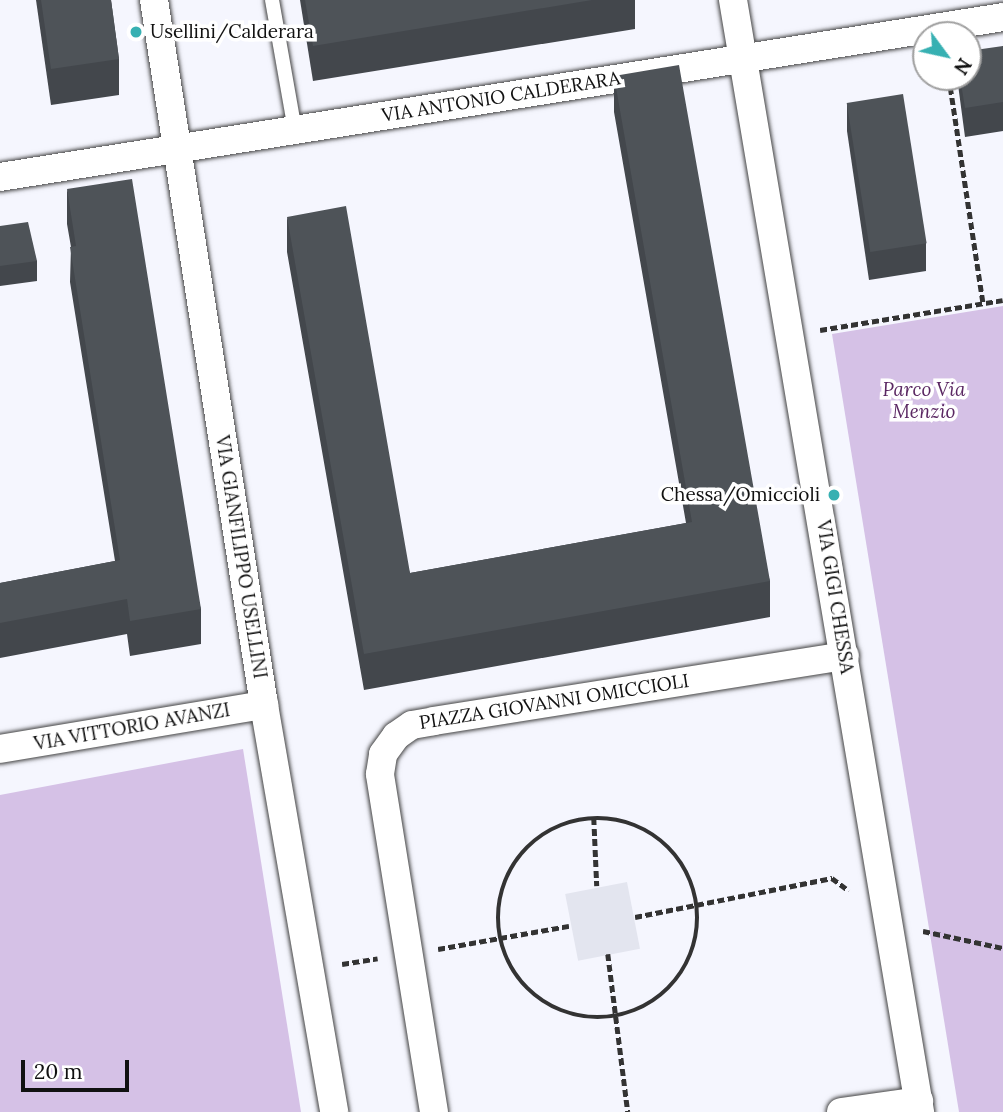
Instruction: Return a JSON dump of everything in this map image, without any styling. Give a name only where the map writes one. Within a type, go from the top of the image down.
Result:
[{"type":"street","name":"VIA GIANFILIPPO USELLINI","points":[[154,0],[264,705],[334,1112]]},
{"type":"street","name":"VIA GIGI CHESSA","points":[[733,0],[792,334],[920,1106]]},
{"type":"street","name":"VIA ANTONIO CALDERARA","points":[[0,177],[1003,17]]},
{"type":"street","name":"PIAZZA GIOVANNI OMICCIOLI","points":[[434,1112],[380,774],[383,754],[396,736],[412,725],[434,721],[845,656]]},
{"type":"street","name":"VIA VITTORIO AVANZI","points":[[0,749],[264,705]]},
{"type":"street","points":[[841,1112],[920,1106]]},
{"type":"lane","points":[[272,0],[295,131]]},
{"type":"path","points":[[950,91],[983,303]]},
{"type":"path","points":[[792,334],[1003,300]]},
{"type":"path","points":[[594,818],[597,886]]},
{"type":"path","points":[[594,818],[641,827],[661,840],[691,878],[697,901],[695,946],[673,985],[656,1000],[615,1017],[572,1015],[533,994],[507,960],[500,939],[498,914],[512,867],[547,832],[594,818]]},
{"type":"path","points":[[635,916],[697,901],[832,878],[889,924],[1003,948]]},
{"type":"path","points":[[310,969],[569,926]]},
{"type":"path","points":[[608,954],[628,1112]]},
{"type":"green space","name":"Parco Via Menzio","points":[[1003,306],[1003,1112],[959,1112],[832,334]]},
{"type":"green space","points":[[243,749],[301,1112],[0,1112],[0,795]]},
{"type":"shaded area","points":[[627,882],[640,949],[578,961],[565,894]]},
{"type":"building","points":[[41,0],[111,0],[119,59],[51,69]]},
{"type":"building","points":[[305,0],[592,0],[313,46]]},
{"type":"building","points":[[1003,46],[1003,102],[965,108],[962,91],[982,91],[982,49]]},
{"type":"building","points":[[679,65],[770,581],[364,654],[287,217],[346,206],[410,573],[692,522],[614,76]]},
{"type":"building","points":[[903,94],[927,243],[870,252],[847,103]]},
{"type":"building","points":[[132,179],[201,609],[130,621],[127,599],[0,623],[0,583],[120,560],[70,247],[76,246],[67,189]]},
{"type":"building","points":[[28,222],[37,261],[0,266],[0,226]]},
{"type":"place","name":"Usellini/Calderara","points":[[136,32]]},
{"type":"place","name":"Chessa/Omiccioli","points":[[834,495]]}]
